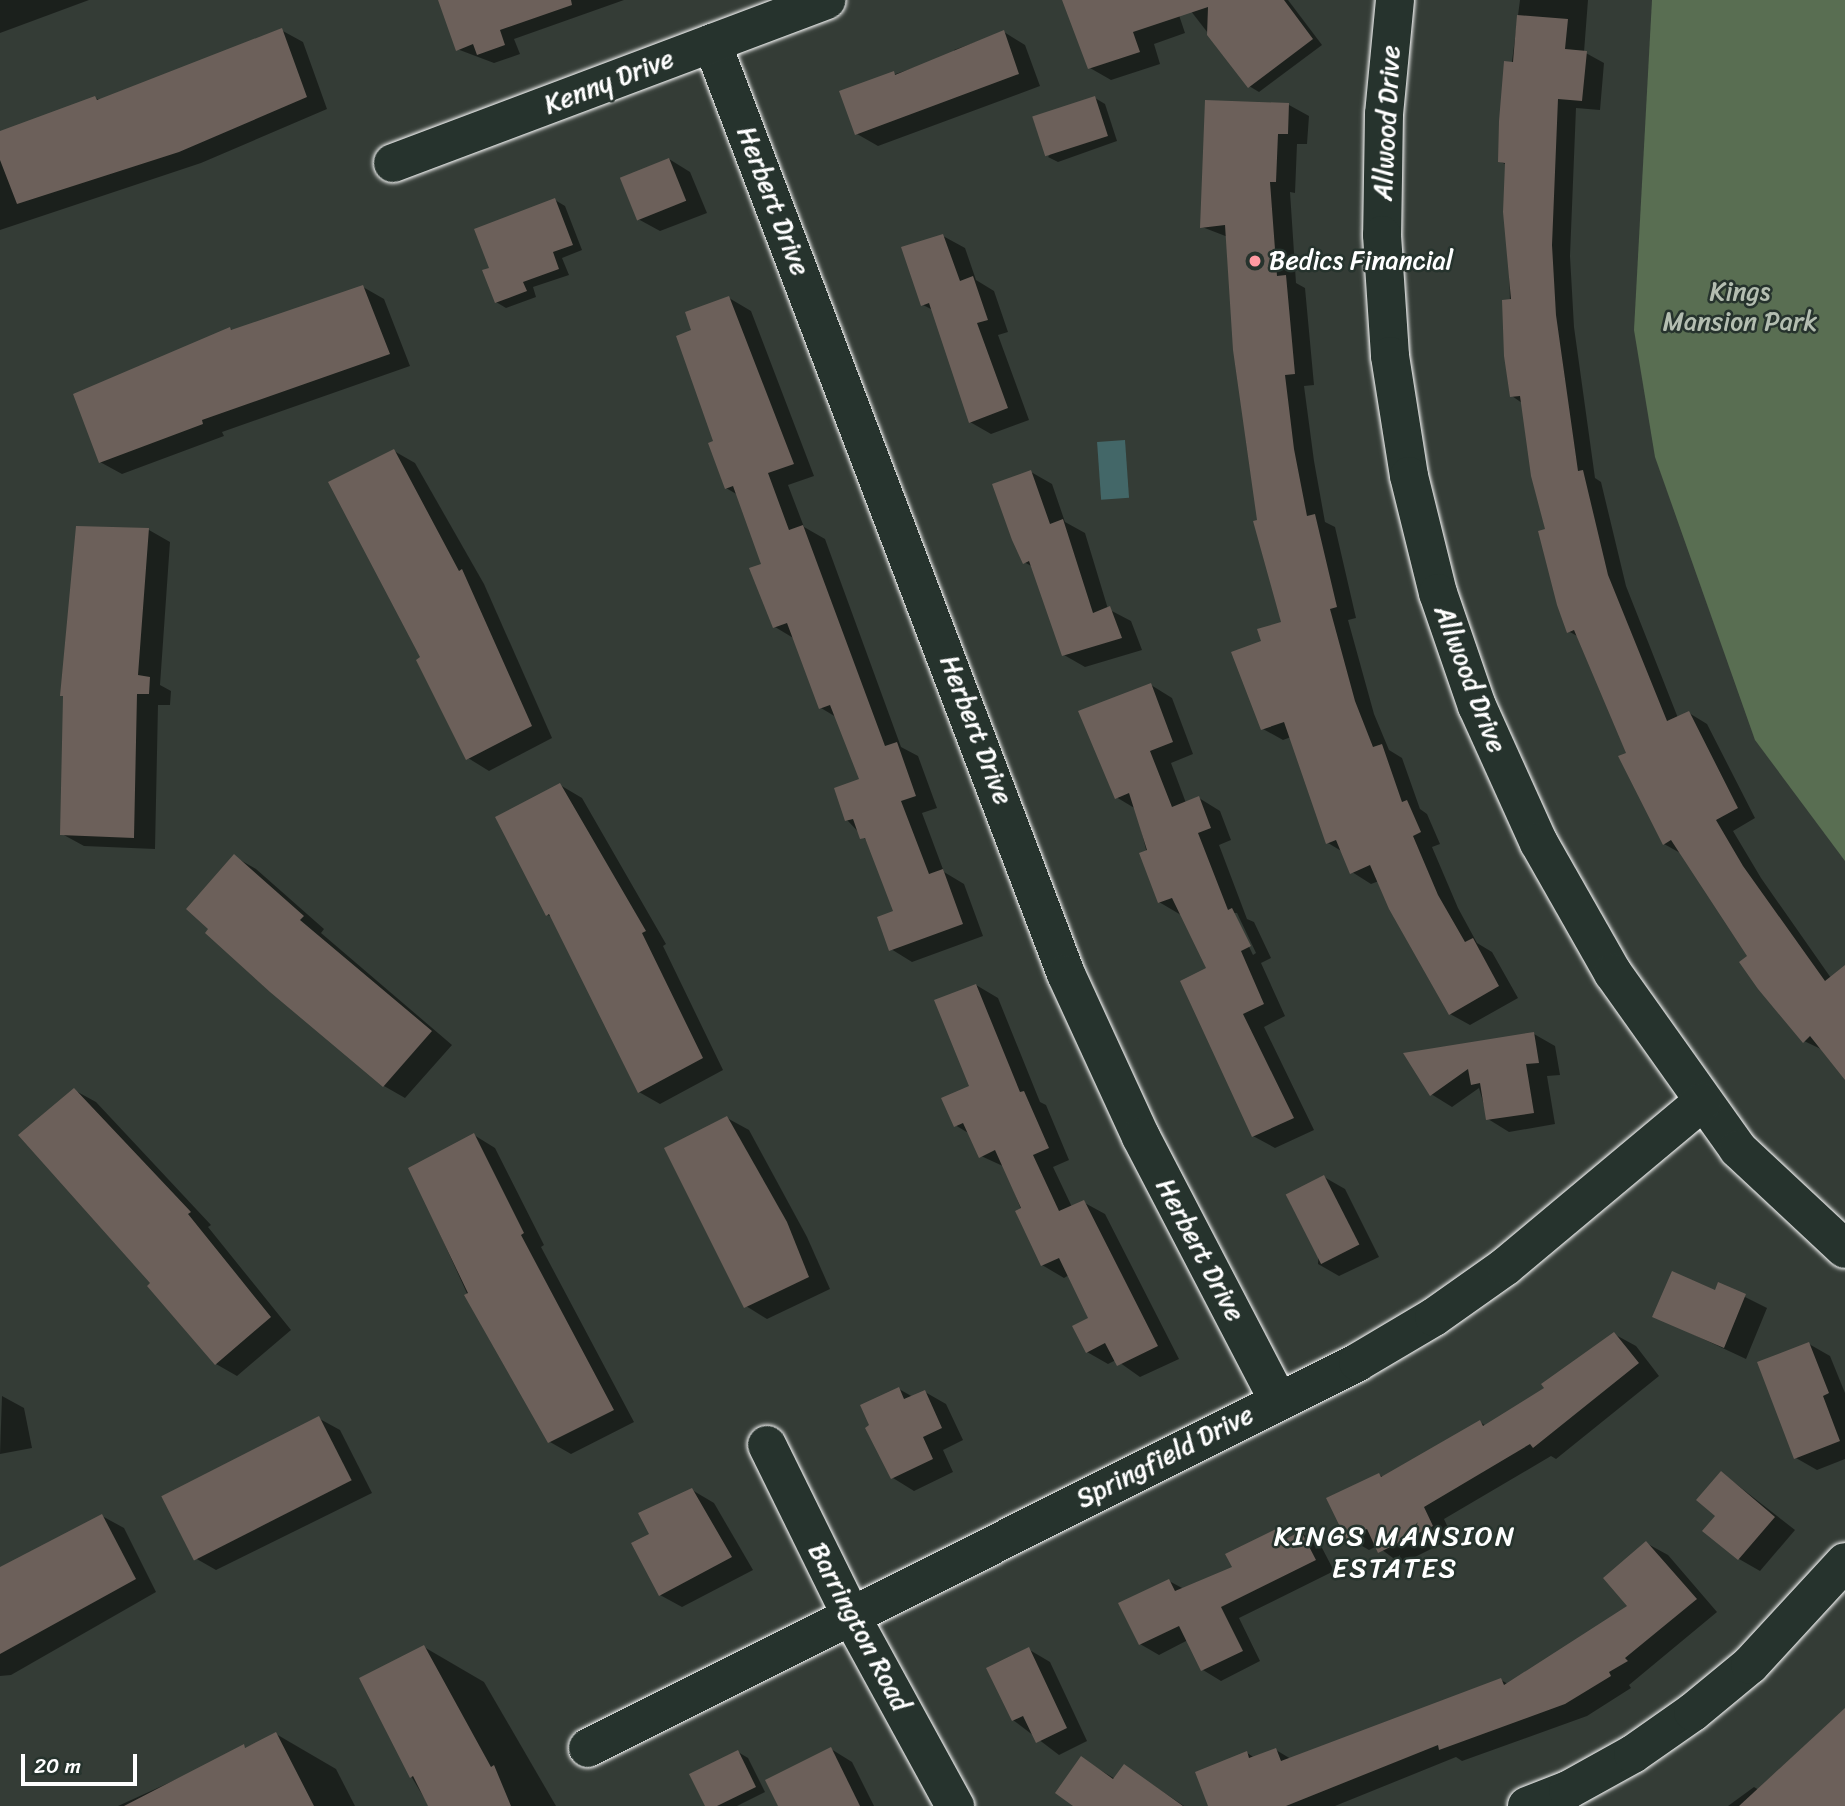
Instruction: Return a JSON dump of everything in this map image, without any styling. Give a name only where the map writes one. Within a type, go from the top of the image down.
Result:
[{"type":"street","name":"Kenny Drive","points":[[393,163],[826,0]]},
{"type":"street","name":"Allwood Drive","points":[[1395,0],[1384,114],[1382,222],[1390,356],[1409,476],[1438,593],[1477,706],[1539,843],[1613,973],[1702,1102],[1738,1149],[1845,1249]]},
{"type":"street","name":"Herbert Drive","points":[[712,43],[1066,974],[1141,1137],[1278,1400]]},
{"type":"street","name":"Springfield Drive","points":[[588,1748],[1358,1362],[1434,1317],[1506,1266],[1702,1102]]},
{"type":"street","name":"Barrington Road","points":[[767,1445],[851,1616],[955,1806]]},
{"type":"street","points":[[1527,1806],[1622,1760],[1693,1712],[1750,1665],[1845,1562]]},
{"type":"green space","name":"Kings Mansion Park","points":[[1652,0],[1845,0],[1845,861],[1755,740],[1655,457],[1634,330]]},
{"type":"water","points":[[1125,440],[1129,498],[1101,500],[1097,442]]},
{"type":"building","points":[[438,0],[571,0],[572,5],[500,30],[505,45],[477,55],[473,44],[456,51]]},
{"type":"building","points":[[1062,0],[1284,0],[1313,39],[1248,88],[1207,35],[1208,7],[1133,32],[1140,52],[1088,69]]},
{"type":"building","points":[[1517,15],[1568,19],[1565,49],[1587,51],[1582,101],[1558,99],[1552,245],[1556,315],[1578,471],[1583,470],[1608,575],[1667,721],[1689,711],[1738,808],[1716,820],[1743,866],[1825,981],[1845,965],[1845,1080],[1810,1036],[1803,1043],[1758,989],[1739,962],[1747,956],[1671,840],[1663,845],[1618,756],[1626,753],[1574,630],[1567,633],[1557,605],[1538,531],[1545,529],[1531,476],[1520,396],[1510,397],[1504,356],[1502,300],[1511,299],[1503,212],[1505,163],[1498,162],[1499,121],[1504,61],[1513,62]]},
{"type":"building","points":[[282,28],[307,97],[179,152],[17,204],[0,160],[0,131],[95,96],[97,100]]},
{"type":"building","points":[[1004,30],[1019,74],[855,135],[839,91],[894,71],[895,75]]},
{"type":"building","points":[[1095,96],[1108,136],[1045,156],[1032,116]]},
{"type":"building","points":[[1205,100],[1289,103],[1288,134],[1278,134],[1276,182],[1270,182],[1277,276],[1286,275],[1295,374],[1285,375],[1294,449],[1307,516],[1315,514],[1337,607],[1330,609],[1355,701],[1373,747],[1382,744],[1402,802],[1407,800],[1421,832],[1413,836],[1438,895],[1465,942],[1473,938],[1499,986],[1449,1015],[1389,909],[1370,865],[1350,874],[1336,840],[1326,844],[1284,722],[1261,730],[1231,652],[1261,641],[1257,629],[1281,622],[1253,521],[1257,520],[1233,350],[1225,225],[1200,228]]},
{"type":"building","points":[[669,158],[686,201],[637,221],[620,178]]},
{"type":"building","points":[[555,198],[573,245],[553,252],[559,269],[523,282],[527,291],[495,303],[482,270],[489,268],[474,229]]},
{"type":"building","points":[[943,234],[960,281],[973,276],[988,320],[977,323],[1008,408],[969,423],[929,303],[921,306],[901,247]]},
{"type":"building","points":[[363,285],[390,354],[202,420],[203,424],[99,463],[73,394],[230,327],[231,330]]},
{"type":"building","points":[[729,296],[794,464],[768,473],[789,530],[803,525],[885,746],[897,742],[916,796],[901,801],[929,874],[943,869],[963,924],[889,951],[877,917],[893,911],[865,838],[860,839],[853,819],[845,821],[834,788],[859,779],[830,705],[819,709],[787,623],[773,628],[749,568],[761,564],[733,486],[725,489],[708,443],[713,441],[676,336],[691,330],[685,312]]},
{"type":"building","points":[[394,449],[459,571],[462,569],[532,726],[466,760],[416,660],[420,657],[328,482]]},
{"type":"building","points":[[1031,470],[1050,524],[1063,519],[1093,613],[1110,606],[1122,638],[1062,656],[1029,561],[1023,564],[992,484]]},
{"type":"building","points":[[76,526],[149,528],[138,675],[150,677],[149,694],[137,694],[134,838],[60,835],[63,696],[60,696]]},
{"type":"building","points":[[1151,683],[1173,742],[1150,751],[1172,807],[1199,796],[1211,828],[1198,833],[1228,910],[1232,908],[1251,946],[1241,951],[1264,1004],[1243,1014],[1294,1118],[1252,1137],[1180,981],[1206,968],[1172,898],[1158,903],[1139,853],[1147,850],[1129,793],[1115,799],[1078,711]]},
{"type":"building","points":[[560,783],[646,931],[642,933],[703,1058],[638,1093],[549,914],[546,916],[495,817]]},
{"type":"building","points":[[234,854],[304,916],[300,920],[432,1031],[383,1087],[270,992],[205,933],[208,929],[186,909]]},
{"type":"building","points":[[976,984],[1020,1092],[1024,1091],[1049,1148],[1033,1155],[1059,1211],[1084,1200],[1158,1346],[1117,1366],[1105,1343],[1086,1353],[1072,1326],[1088,1318],[1059,1258],[1041,1266],[1015,1211],[1021,1208],[995,1150],[979,1158],[963,1123],[954,1127],[941,1098],[969,1086],[934,1000]]},
{"type":"building","points":[[1534,1032],[1539,1063],[1526,1064],[1534,1113],[1486,1120],[1480,1083],[1471,1085],[1468,1069],[1430,1096],[1403,1053]]},
{"type":"building","points":[[74,1088],[191,1212],[188,1214],[271,1317],[215,1365],[147,1286],[150,1283],[18,1135]]},
{"type":"building","points":[[727,1116],[787,1222],[809,1277],[744,1308],[664,1148]]},
{"type":"building","points":[[474,1133],[524,1233],[521,1235],[614,1410],[548,1443],[464,1295],[468,1293],[408,1168]]},
{"type":"building","points":[[1324,1175],[1359,1244],[1321,1264],[1286,1195]]},
{"type":"building","points":[[1672,1271],[1715,1290],[1718,1282],[1746,1294],[1724,1348],[1652,1317]]},
{"type":"building","points":[[1614,1332],[1639,1363],[1533,1448],[1530,1444],[1424,1507],[1433,1526],[1378,1553],[1367,1529],[1346,1539],[1326,1498],[1379,1473],[1381,1477],[1480,1420],[1483,1426],[1544,1388],[1541,1384]]},
{"type":"building","points":[[1809,1342],[1829,1393],[1823,1396],[1840,1441],[1794,1459],[1757,1362]]},
{"type":"building","points":[[899,1387],[904,1399],[925,1390],[942,1428],[923,1437],[933,1459],[891,1479],[865,1428],[869,1425],[860,1405]]},
{"type":"building","points":[[319,1416],[352,1480],[194,1561],[161,1496]]},
{"type":"building","points":[[1721,1471],[1775,1517],[1738,1560],[1702,1531],[1715,1516],[1696,1500]]},
{"type":"building","points":[[692,1488],[732,1557],[659,1596],[631,1543],[649,1534],[638,1513]]},
{"type":"building","points":[[102,1514],[136,1579],[0,1654],[0,1567]]},
{"type":"building","points":[[1276,1529],[1282,1541],[1301,1531],[1316,1560],[1221,1607],[1243,1651],[1201,1671],[1179,1626],[1139,1645],[1118,1603],[1169,1579],[1175,1591],[1232,1567],[1225,1554]]},
{"type":"building","points":[[1646,1541],[1697,1599],[1625,1658],[1628,1661],[1609,1672],[1611,1676],[1565,1704],[1439,1750],[1438,1745],[1286,1806],[1208,1806],[1195,1772],[1247,1751],[1249,1758],[1276,1748],[1281,1761],[1501,1678],[1504,1685],[1627,1606],[1603,1578]]},
{"type":"building","points":[[424,1645],[491,1767],[494,1765],[511,1806],[428,1806],[413,1776],[410,1778],[359,1678]]},
{"type":"building","points":[[1029,1647],[1067,1728],[1036,1743],[1023,1716],[1012,1721],[986,1668]]},
{"type":"building","points":[[1845,1708],[1845,1806],[1739,1806]]},
{"type":"building","points":[[276,1732],[314,1806],[124,1806],[244,1744],[245,1748]]},
{"type":"building","points":[[831,1747],[860,1806],[778,1806],[765,1780]]},
{"type":"building","points":[[738,1750],[756,1787],[717,1806],[705,1806],[689,1774]]},
{"type":"building","points":[[1081,1756],[1113,1779],[1124,1764],[1183,1806],[1073,1806],[1055,1793]]},
{"type":"place","name":"Bedics Financial","points":[[1255,261]]},
{"type":"district","name":"KINGS MANSION ESTATES","points":[[1395,1552]]}]
